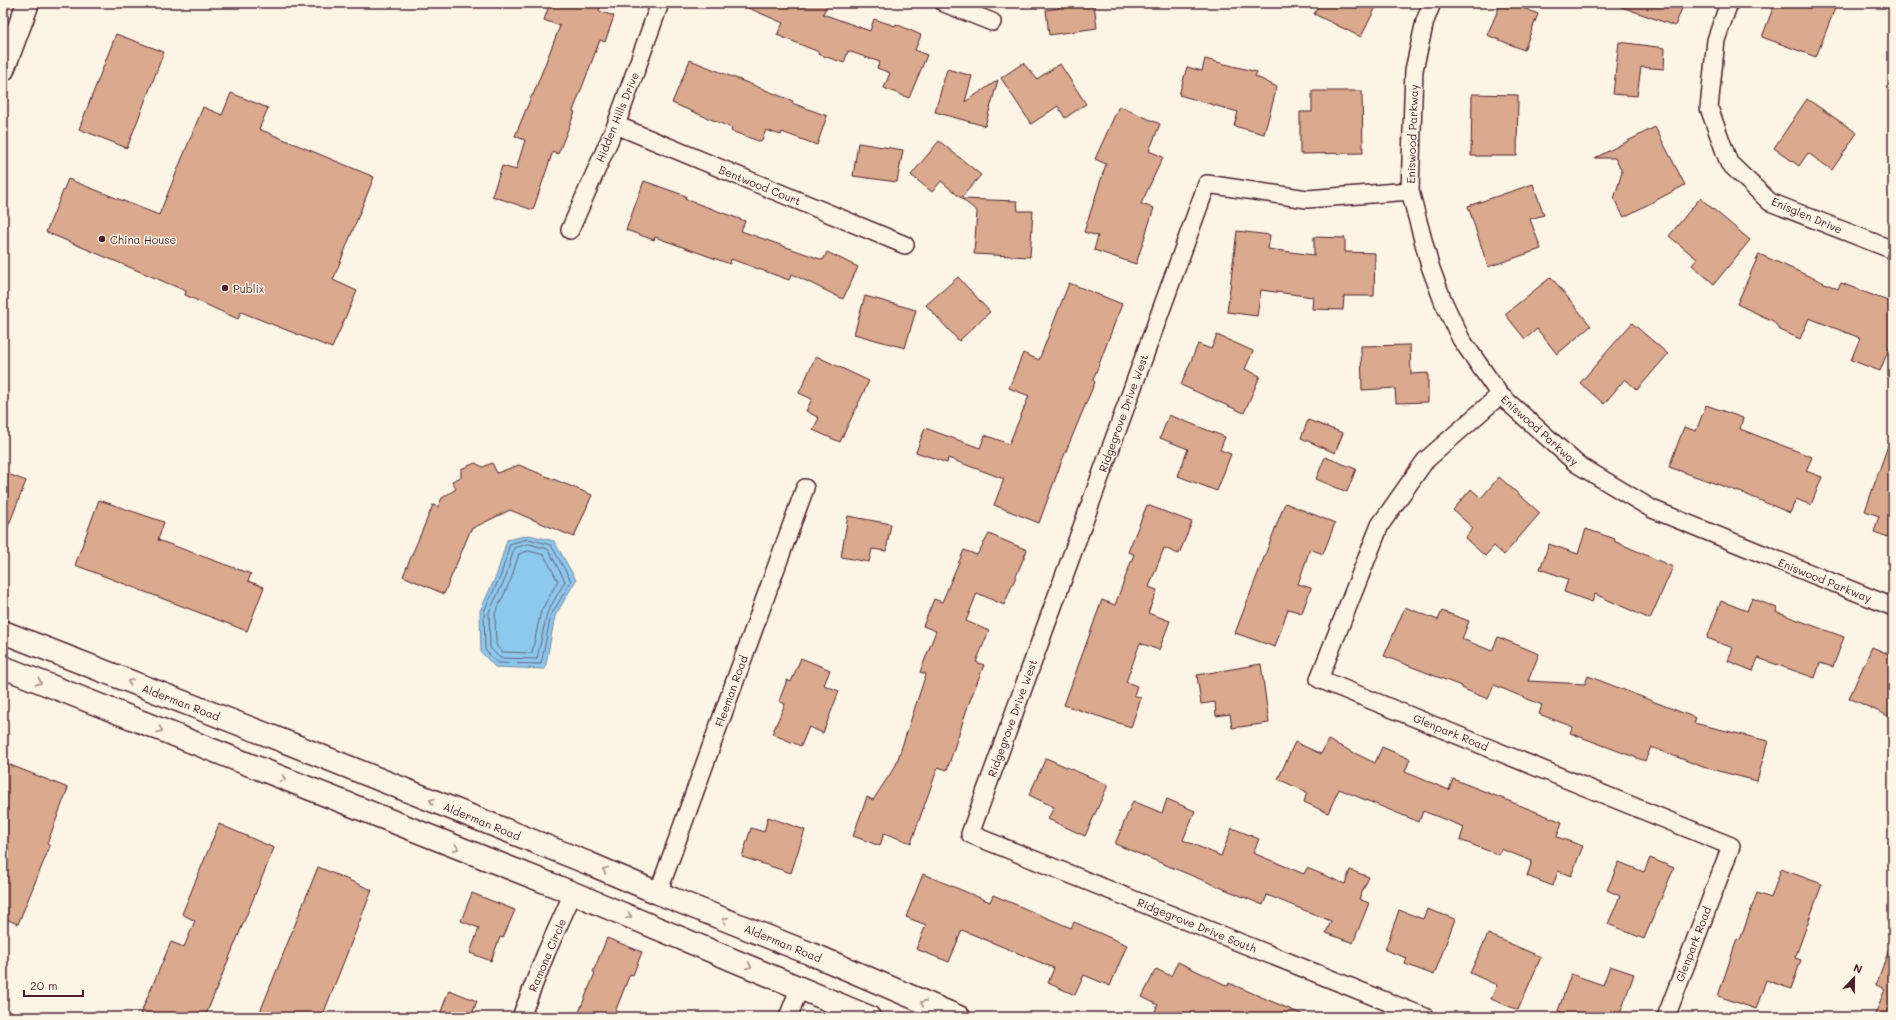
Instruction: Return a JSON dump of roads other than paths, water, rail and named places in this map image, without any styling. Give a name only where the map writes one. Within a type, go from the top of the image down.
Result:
[{"type":"main road","points":[[3,70],[28,3]]},
{"type":"main road","name":"Alderman Road","points":[[3,632],[298,747],[588,863],[658,893],[819,957],[959,1017]]},
{"type":"main road","points":[[3,667],[573,893],[869,1017]]},
{"type":"street","name":"Hidden Hills Drive","points":[[570,230],[616,125],[660,3]]},
{"type":"street","points":[[944,3],[992,22]]},
{"type":"street","name":"Eniswood Parkway","points":[[1432,3],[1425,21],[1414,70],[1410,191],[1430,266],[1443,301],[1461,339],[1500,395],[1577,464],[1652,509],[1893,608]]},
{"type":"street","name":"Enisglen Drive","points":[[1729,3],[1716,40],[1709,108],[1729,163],[1770,202],[1893,250]]},
{"type":"street","name":"Bentwood Court","points":[[616,125],[904,244]]},
{"type":"street","name":"Ridgegrove Drive West","points":[[970,834],[1207,184],[1307,199],[1410,191]]},
{"type":"street","name":"Glenpark Road","points":[[1500,395],[1425,461],[1380,525],[1319,679],[1731,846],[1666,1017]]},
{"type":"street","name":"Fleeman Road","points":[[658,893],[805,488]]},
{"type":"street","name":"Ridgegrove Drive South","points":[[970,834],[1425,1017]]},
{"type":"street","name":"Ramona Circle","points":[[521,1017],[546,953],[573,893]]},
{"type":"street","points":[[788,1017],[800,987]]},
{"type":"water","points":[[529,535],[554,541],[576,580],[555,616],[545,669],[495,667],[481,652],[480,611],[497,574],[507,540]]},
{"type":"place","name":"China House","points":[[102,239]]},
{"type":"place","name":"Publix","points":[[225,288]]}]
